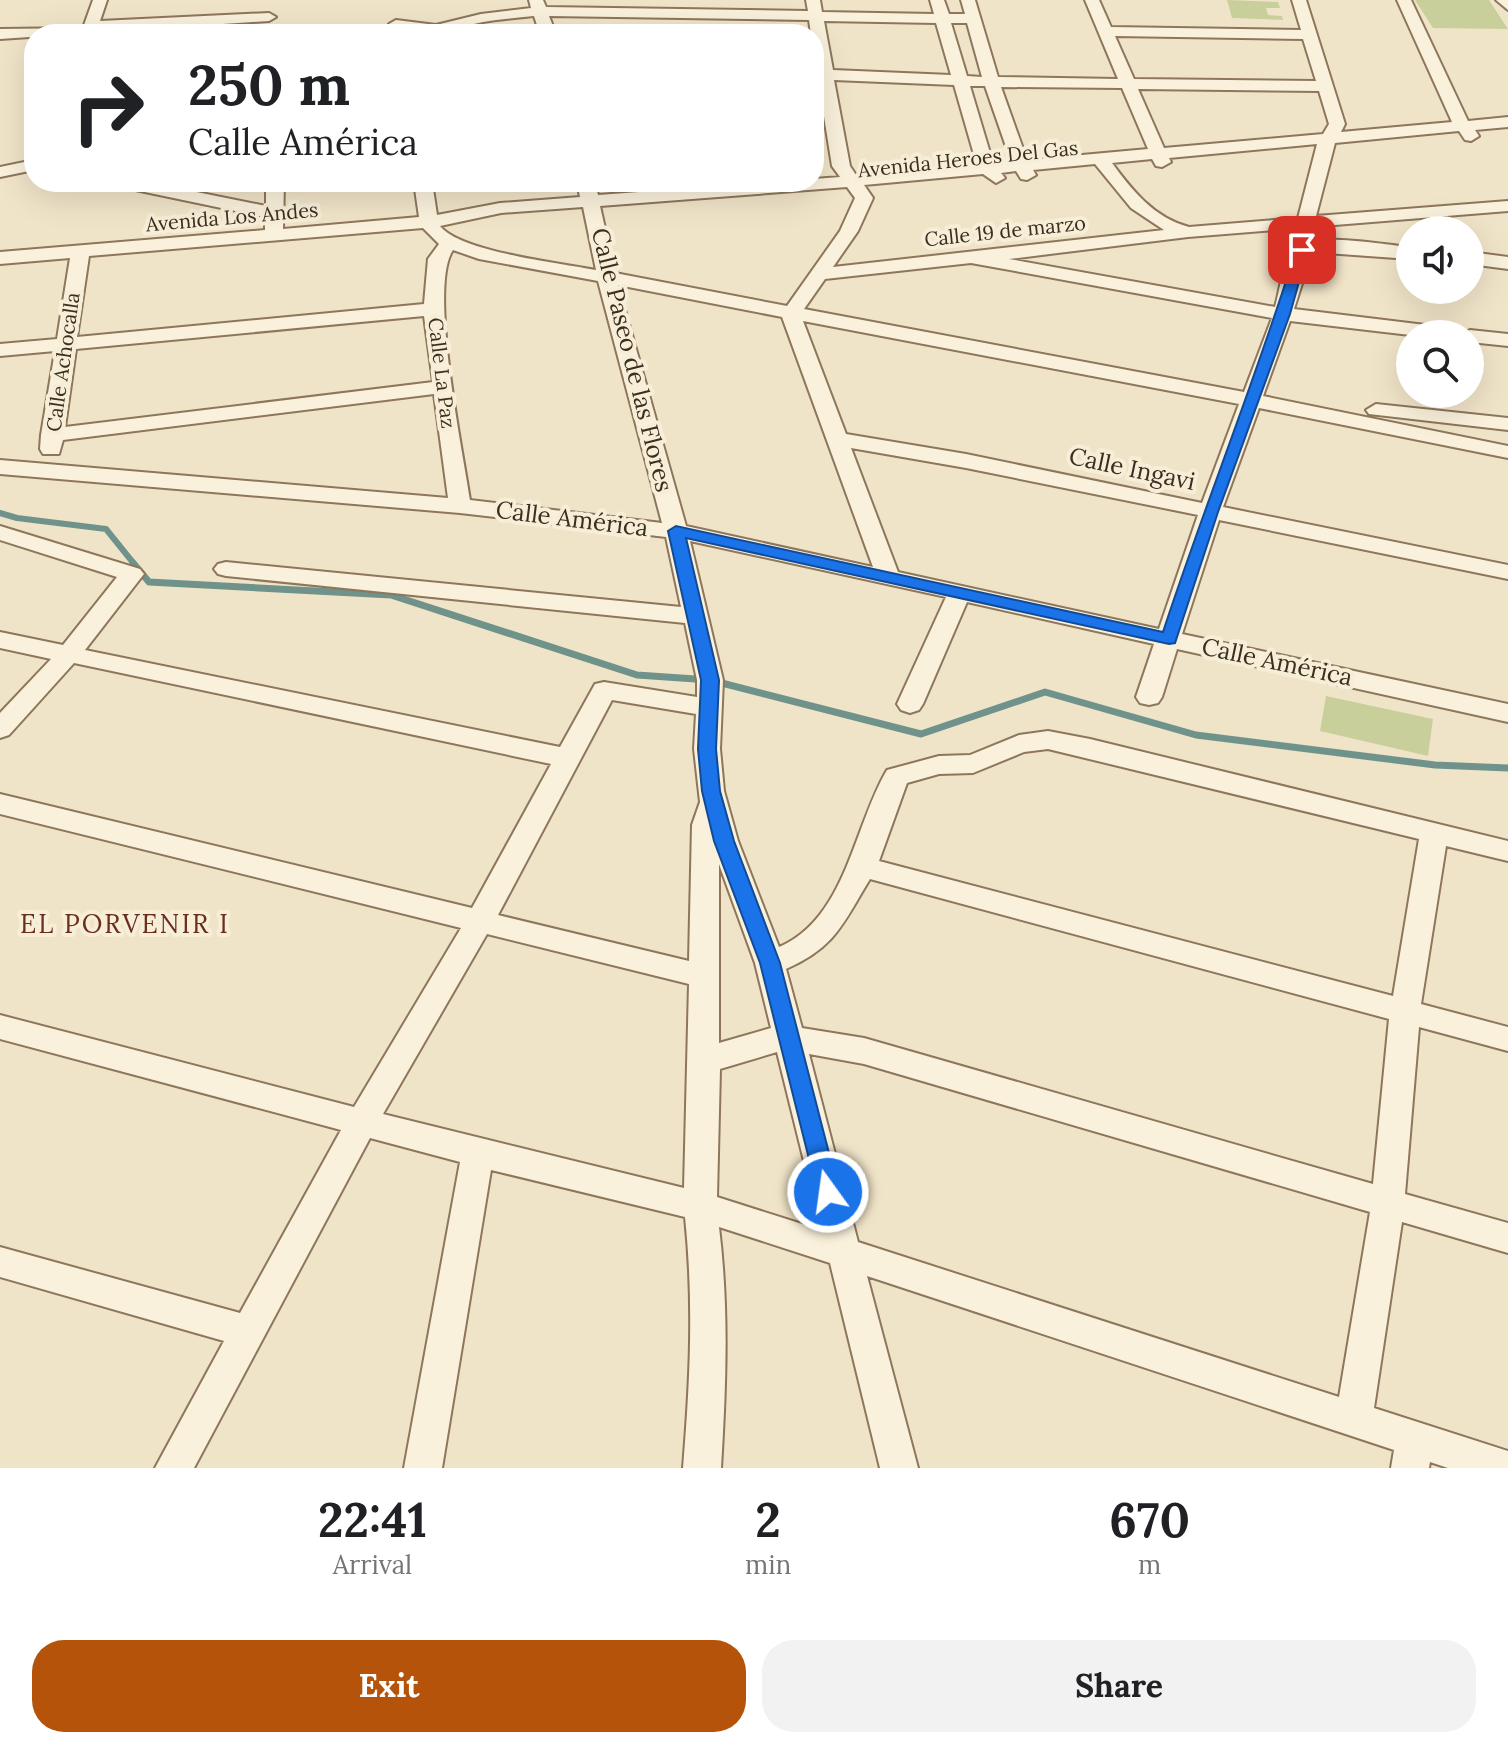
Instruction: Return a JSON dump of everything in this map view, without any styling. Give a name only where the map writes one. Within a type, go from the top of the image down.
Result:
[{"type":"street","points":[[91,24],[100,0]]},
{"type":"street","points":[[267,24],[271,0]]},
{"type":"street","points":[[937,0],[991,173]]},
{"type":"street","points":[[968,0],[991,82],[1024,169]]},
{"type":"street","points":[[1092,0],[1159,157]]},
{"type":"street","points":[[1299,0],[1337,124],[1327,143],[1306,222]]},
{"type":"street","points":[[1404,0],[1466,131]]},
{"type":"street","points":[[1503,0],[1508,6]]},
{"type":"street","points":[[458,24],[538,6],[814,8],[974,19]]},
{"type":"street","points":[[178,24],[269,17]]},
{"type":"street","points":[[1104,31],[1311,35]]},
{"type":"street","points":[[0,34],[24,33]]},
{"type":"street","points":[[824,74],[991,82],[1326,86]]},
{"type":"street","points":[[791,314],[855,220],[864,198],[841,166],[824,88]]},
{"type":"street","name":"Avenida Heroes Del Gas","points":[[824,188],[1466,131],[1508,122]]},
{"type":"street","name":"Avenida Heroes Del Gas","points":[[1466,131],[1508,134]]},
{"type":"street","points":[[0,159],[24,163]]},
{"type":"street","points":[[1103,162],[1153,220],[1168,228],[1196,233]]},
{"type":"street","points":[[0,172],[24,166]]},
{"type":"street","points":[[170,192],[273,213]]},
{"type":"street","points":[[274,192],[274,236]]},
{"type":"street","points":[[424,192],[427,222],[433,232],[449,242],[479,253],[1508,452]]},
{"type":"street","name":"Avenida Heroes Del Gas","points":[[468,217],[503,220],[591,200],[740,192]]},
{"type":"street","name":"Calle Paseo de las Flores","points":[[591,200],[607,279],[676,531],[710,680],[707,749],[713,799],[724,841],[770,963],[899,1468]]},
{"type":"street","name":"Calle 19 de marzo","points":[[818,274],[1306,222],[1508,206]]},
{"type":"street","name":"Avenida Los Andes","points":[[0,258],[468,217]]},
{"type":"street","name":"Calle La Paz","points":[[449,242],[437,259],[433,309],[460,506]]},
{"type":"street","points":[[1149,697],[1210,512],[1283,314],[1300,252],[1306,247],[1318,245],[1396,252]]},
{"type":"street","name":"Calle Achocalla","points":[[50,472],[64,344],[80,252]]},
{"type":"street","points":[[970,257],[1283,314],[1396,328]]},
{"type":"street","points":[[1484,260],[1508,263]]},
{"type":"street","points":[[0,350],[433,309]]},
{"type":"street","points":[[791,314],[888,576]]},
{"type":"street","points":[[1484,337],[1508,340]]},
{"type":"street","points":[[52,435],[443,387]]},
{"type":"street","points":[[1313,412],[1343,406],[1508,424]]},
{"type":"street","name":"Calle Ingavi","points":[[839,439],[966,461],[1508,572]]},
{"type":"street","name":"Calle América","points":[[0,467],[460,506],[676,531],[1508,713]]},
{"type":"street","points":[[0,729],[68,655],[132,574],[2,537]]},
{"type":"street","points":[[226,569],[695,616]]},
{"type":"street","points":[[910,704],[960,592]]},
{"type":"street","points":[[0,640],[567,758]]},
{"type":"street","points":[[174,1468],[362,1122],[479,923],[604,690],[709,708]]},
{"type":"street","points":[[770,963],[796,952],[820,935],[863,867],[896,777],[939,765],[973,764],[1019,744],[1048,740],[1508,851]]},
{"type":"street","points":[[702,1468],[710,1357],[708,1274],[700,1206],[706,825],[713,799]]},
{"type":"street","points":[[0,804],[704,976]]},
{"type":"street","points":[[1354,1418],[1388,1203],[1405,1012],[1434,833]]},
{"type":"street","points":[[863,867],[1508,1039]]},
{"type":"street","points":[[0,1027],[478,1153],[700,1206],[1354,1418],[1412,1453],[1504,1468]]},
{"type":"street","points":[[704,1061],[765,1041],[788,1038],[864,1051],[1508,1238]]},
{"type":"street","points":[[423,1468],[478,1153]]},
{"type":"street","points":[[0,1262],[250,1332]]},
{"type":"green space","points":[[1227,0],[1278,2],[1280,8],[1266,8],[1268,15],[1282,16],[1283,20],[1232,18]]},
{"type":"green space","points":[[1415,0],[1489,0],[1508,29],[1433,28]]},
{"type":"green space","points":[[1326,696],[1433,719],[1428,756],[1320,731]]},
{"type":"waterway","points":[[0,513],[17,518],[106,529],[135,565]]},
{"type":"waterway","points":[[133,563],[149,582],[391,595],[637,675],[710,680],[921,734],[1045,692],[1196,735],[1435,765],[1508,768]]},
{"type":"district","name":"EL PORVENIR I","points":[[125,924]]},
{"type":"route","points":[[828,1192],[770,963],[724,841],[711,791],[707,749],[710,680],[676,531],[1169,639],[1210,512],[1283,314],[1302,250]]}]
